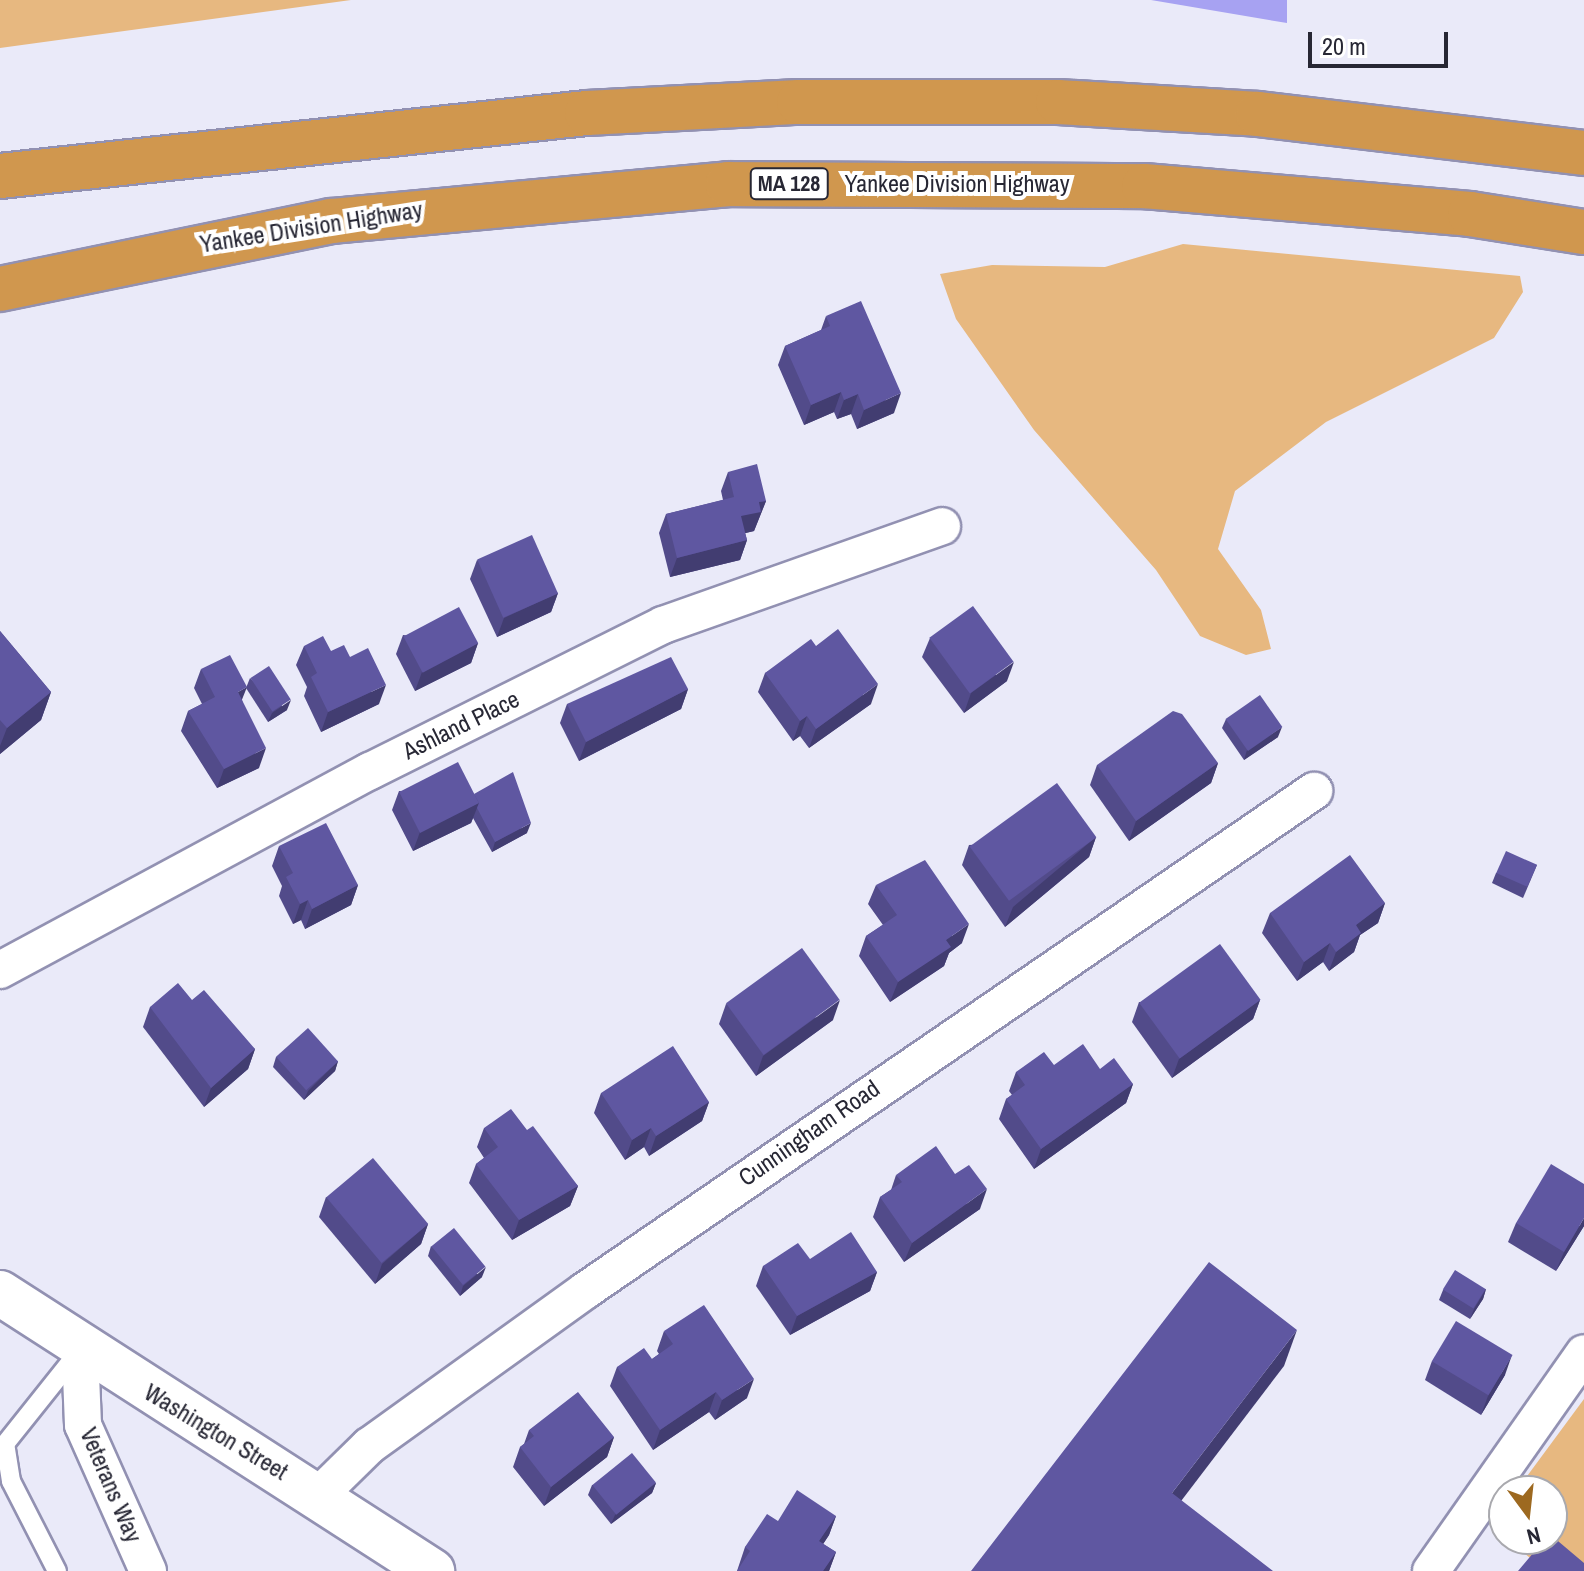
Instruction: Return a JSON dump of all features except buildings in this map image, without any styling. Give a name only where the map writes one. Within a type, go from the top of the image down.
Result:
[{"type":"highway","points":[[0,176],[587,113],[799,102],[1058,102],[1258,114],[1584,153]]},
{"type":"highway","name":"Yankee Division Highway","points":[[0,289],[331,221],[728,184],[1144,186],[1470,214],[1584,232]]},
{"type":"main road","name":"Washington Street","points":[[0,1293],[80,1350],[319,1495],[432,1571]]},
{"type":"street","name":"Ashland Place","points":[[0,970],[370,771],[663,625],[942,526]]},
{"type":"street","name":"Cunningham Road","points":[[319,1495],[369,1446],[599,1281],[1314,791]]},
{"type":"street","name":"Veterans Way","points":[[80,1350],[83,1425],[148,1571]]},
{"type":"street","points":[[1431,1571],[1584,1353]]},
{"type":"lane","points":[[57,1571],[11,1481],[5,1444],[80,1350]]},
{"type":"shaded area","points":[[0,0],[351,0],[0,48]]},
{"type":"shaded area","points":[[1151,0],[1287,0],[1287,23]]},
{"type":"shaded area","points":[[1183,244],[1520,276],[1523,292],[1494,338],[1326,422],[1235,491],[1218,549],[1261,610],[1271,649],[1246,655],[1200,636],[1156,570],[1034,430],[956,319],[940,274],[992,265],[1105,267]]},
{"type":"shaded area","points":[[1584,1399],[1584,1571],[1546,1571],[1526,1555],[1568,1555],[1568,1475],[1528,1475]]}]
